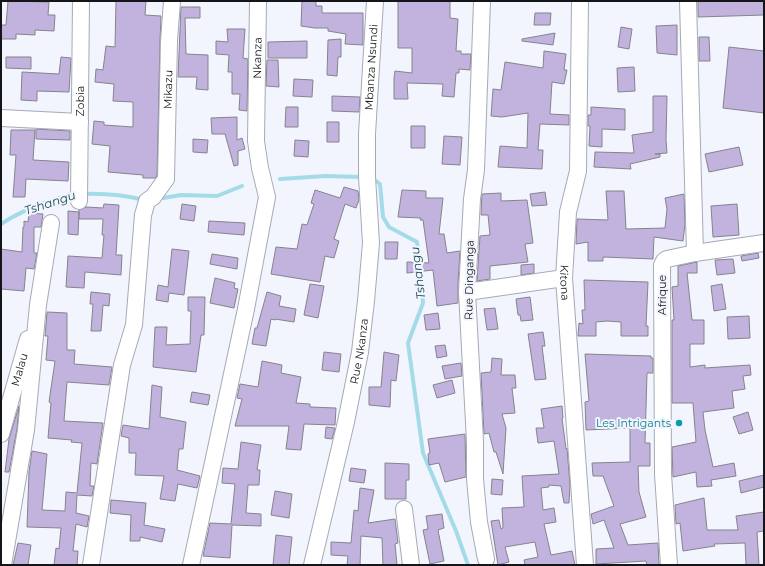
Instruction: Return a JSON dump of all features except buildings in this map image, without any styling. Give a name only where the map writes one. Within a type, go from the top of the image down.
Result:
[{"type":"street","name":"Zobia","points":[[78,201],[81,1]]},
{"type":"street","name":"Mikazu","points":[[91,565],[122,365],[134,325],[143,215],[147,201],[153,197],[166,179],[172,1]]},
{"type":"street","name":"Nkanza","points":[[191,565],[246,309],[267,197],[260,168],[256,141],[258,1]]},
{"type":"street","name":"Mbanza Nsundi","points":[[367,134],[375,1]]},
{"type":"street","name":"Rue Dinganga","points":[[482,1],[476,170],[472,199],[467,292],[475,441],[475,479],[479,522],[486,559]]},
{"type":"street","name":"Kitona","points":[[580,1],[578,171],[568,212],[564,278],[585,565]]},
{"type":"street","points":[[688,1],[695,253]]},
{"type":"street","points":[[1,118],[80,122]]},
{"type":"street","name":"Rue Nkanza","points":[[312,565],[346,422],[360,352],[371,243],[367,177],[367,134]]},
{"type":"street","points":[[3,565],[26,430],[38,305],[51,224]]},
{"type":"street","name":"Afrique","points":[[669,565],[663,474],[662,264],[667,259],[695,253],[764,243]]},
{"type":"street","points":[[467,292],[564,278]]},
{"type":"street","name":"Malau","points":[[1,434],[38,305]]},
{"type":"street","points":[[404,509],[411,565]]},
{"type":"waterway","name":"Tshangu","points":[[280,179],[325,176],[363,177]]},
{"type":"waterway","name":"Tshangu","points":[[371,177],[380,184],[383,217],[389,227],[417,242],[423,303],[408,343],[423,453],[456,531],[468,565]]},
{"type":"waterway","name":"Tshangu","points":[[157,199],[181,195],[217,196],[242,186]]},
{"type":"waterway","name":"Tshangu","points":[[1,224],[37,206],[75,194]]},
{"type":"waterway","name":"Tshangu","points":[[82,194],[113,195],[144,200]]},
{"type":"place","name":"Les Intrigants","points":[[679,423]]}]
